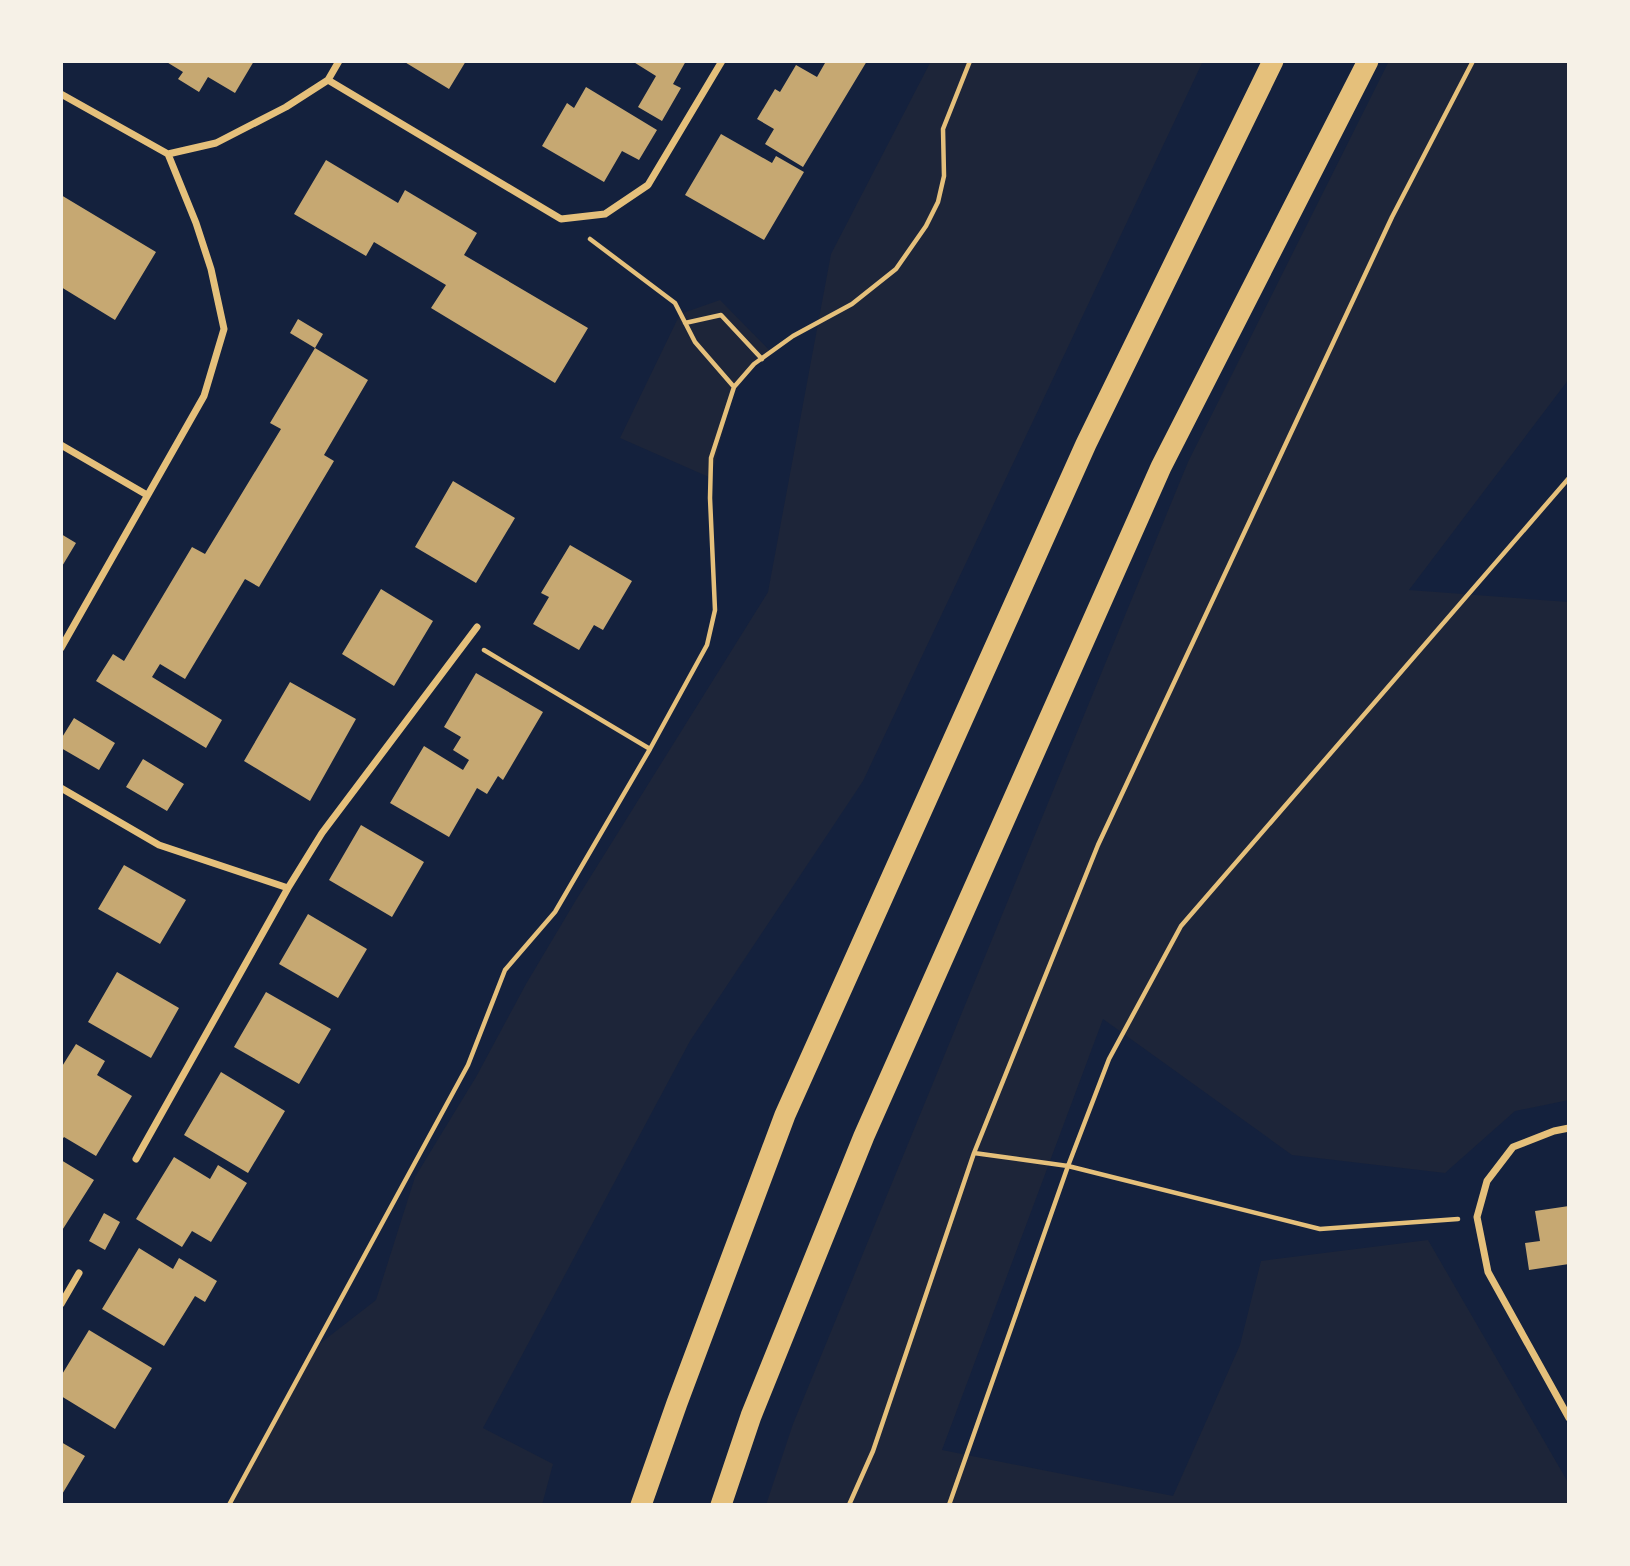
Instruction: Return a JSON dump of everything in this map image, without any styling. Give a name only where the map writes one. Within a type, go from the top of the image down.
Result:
[{"type":"highway","points":[[641,1505],[785,1115],[1086,444],[1273,61]]},
{"type":"highway","points":[[721,1505],[751,1416],[864,1136],[1161,467],[1368,61]]},
{"type":"street","points":[[168,154],[216,143],[286,107],[328,80],[339,61]]},
{"type":"street","points":[[328,80],[561,219],[605,215],[648,185],[722,61]]},
{"type":"street","points":[[61,93],[168,154],[207,257],[224,329],[204,396],[61,648]]},
{"type":"street","points":[[61,445],[147,495]]},
{"type":"street","points":[[136,1159],[288,888],[322,833],[477,627]]},
{"type":"street","points":[[61,788],[159,845],[288,888]]},
{"type":"street","points":[[1569,1128],[1554,1130],[1513,1147],[1488,1181],[1477,1217],[1488,1272],[1569,1418]]},
{"type":"street","points":[[61,1304],[79,1273]]},
{"type":"path","points":[[229,1505],[468,1065],[505,970],[555,912],[707,645],[715,610],[711,457],[734,387],[762,359],[793,336],[852,304],[896,269],[926,226],[938,202],[944,176],[943,129],[970,61]]},
{"type":"path","points":[[849,1505],[873,1451],[974,1153],[1098,845],[1392,217],[1473,61]]},
{"type":"path","points":[[561,219],[603,247],[675,303],[695,342],[734,387]]},
{"type":"path","points":[[685,323],[720,315],[762,359]]},
{"type":"path","points":[[949,1505],[1068,1166],[1109,1059],[1181,926],[1569,478]]},
{"type":"path","points":[[468,640],[650,749]]},
{"type":"path","points":[[974,1153],[1068,1166],[1321,1229],[1477,1217]]},
{"type":"shaded area","points":[[931,61],[1203,61],[863,781],[690,1041],[483,1428],[553,1464],[542,1505],[232,1505],[309,1352],[376,1300],[415,1177],[476,1077],[526,984],[576,900],[768,592],[831,254]]},
{"type":"shaded area","points":[[1389,61],[1569,61],[1569,379],[1409,590],[1569,602],[1569,1100],[1515,1111],[1445,1173],[1292,1155],[1103,1019],[942,1450],[1173,1496],[1240,1345],[1261,1261],[1428,1240],[1569,1484],[1569,1505],[766,1505],[793,1424],[1188,462]]},
{"type":"shaded area","points":[[720,300],[771,352],[734,387],[711,478],[620,438],[680,314]]},
{"type":"building","points":[[165,61],[254,61],[235,93],[208,77],[199,92],[178,79],[183,72]]},
{"type":"building","points":[[403,61],[466,61],[449,89]]},
{"type":"building","points":[[632,61],[686,61],[673,84],[681,88],[662,121],[638,107],[656,76]]},
{"type":"building","points":[[822,61],[867,61],[803,167],[765,144],[774,129],[757,119],[775,89],[780,92],[796,65],[817,77],[825,63]]},
{"type":"building","points":[[586,87],[657,130],[639,160],[622,151],[604,182],[542,146],[567,103],[574,108]]},
{"type":"building","points":[[721,134],[772,163],[776,156],[804,172],[764,240],[685,195]]},
{"type":"building","points":[[326,160],[398,203],[405,190],[477,233],[464,255],[588,328],[555,383],[431,308],[446,285],[374,242],[366,256],[294,214]]},
{"type":"building","points":[[61,195],[156,252],[115,320],[61,287]]},
{"type":"building","points":[[298,319],[323,334],[315,348],[290,333]]},
{"type":"building","points":[[315,348],[368,380],[324,455],[334,461],[259,587],[245,579],[185,679],[160,664],[152,677],[222,720],[206,748],[96,681],[113,654],[124,661],[192,547],[205,554],[281,429],[270,423]]},
{"type":"building","points":[[453,481],[515,518],[476,583],[415,547]]},
{"type":"building","points":[[61,534],[76,543],[61,568]]},
{"type":"building","points":[[570,545],[632,581],[603,630],[594,625],[579,650],[533,624],[549,597],[541,593]]},
{"type":"building","points":[[381,589],[433,621],[394,686],[342,654]]},
{"type":"building","points":[[476,673],[543,712],[503,780],[498,776],[487,794],[477,788],[449,837],[390,803],[424,746],[463,770],[469,760],[453,750],[461,737],[444,727]]},
{"type":"building","points":[[290,682],[356,719],[310,801],[244,761]]},
{"type":"building","points":[[74,718],[115,743],[99,770],[61,748],[61,739]]},
{"type":"building","points":[[143,759],[184,784],[167,811],[126,787]]},
{"type":"building","points":[[361,825],[424,862],[392,917],[329,880]]},
{"type":"building","points":[[124,865],[186,900],[160,944],[98,909]]},
{"type":"building","points":[[308,914],[367,949],[338,998],[279,964]]},
{"type":"building","points":[[117,972],[179,1008],[151,1058],[88,1022]]},
{"type":"building","points":[[266,992],[331,1029],[299,1084],[234,1047]]},
{"type":"building","points":[[76,1044],[105,1061],[97,1075],[132,1096],[96,1156],[64,1137],[61,1141],[61,1068]]},
{"type":"building","points":[[221,1072],[285,1111],[248,1173],[184,1135]]},
{"type":"building","points":[[174,1157],[210,1179],[218,1165],[247,1183],[211,1242],[192,1231],[182,1247],[136,1219]]},
{"type":"building","points":[[61,1160],[94,1180],[61,1232]]},
{"type":"building","points":[[1569,1206],[1569,1264],[1529,1270],[1525,1243],[1540,1241],[1535,1211]]},
{"type":"building","points":[[104,1213],[120,1222],[105,1250],[89,1241]]},
{"type":"building","points":[[139,1248],[173,1269],[179,1258],[217,1281],[205,1302],[195,1296],[164,1346],[102,1309]]},
{"type":"building","points":[[89,1330],[152,1368],[115,1429],[61,1396],[61,1376]]},
{"type":"building","points":[[61,1442],[85,1456],[61,1496]]}]
